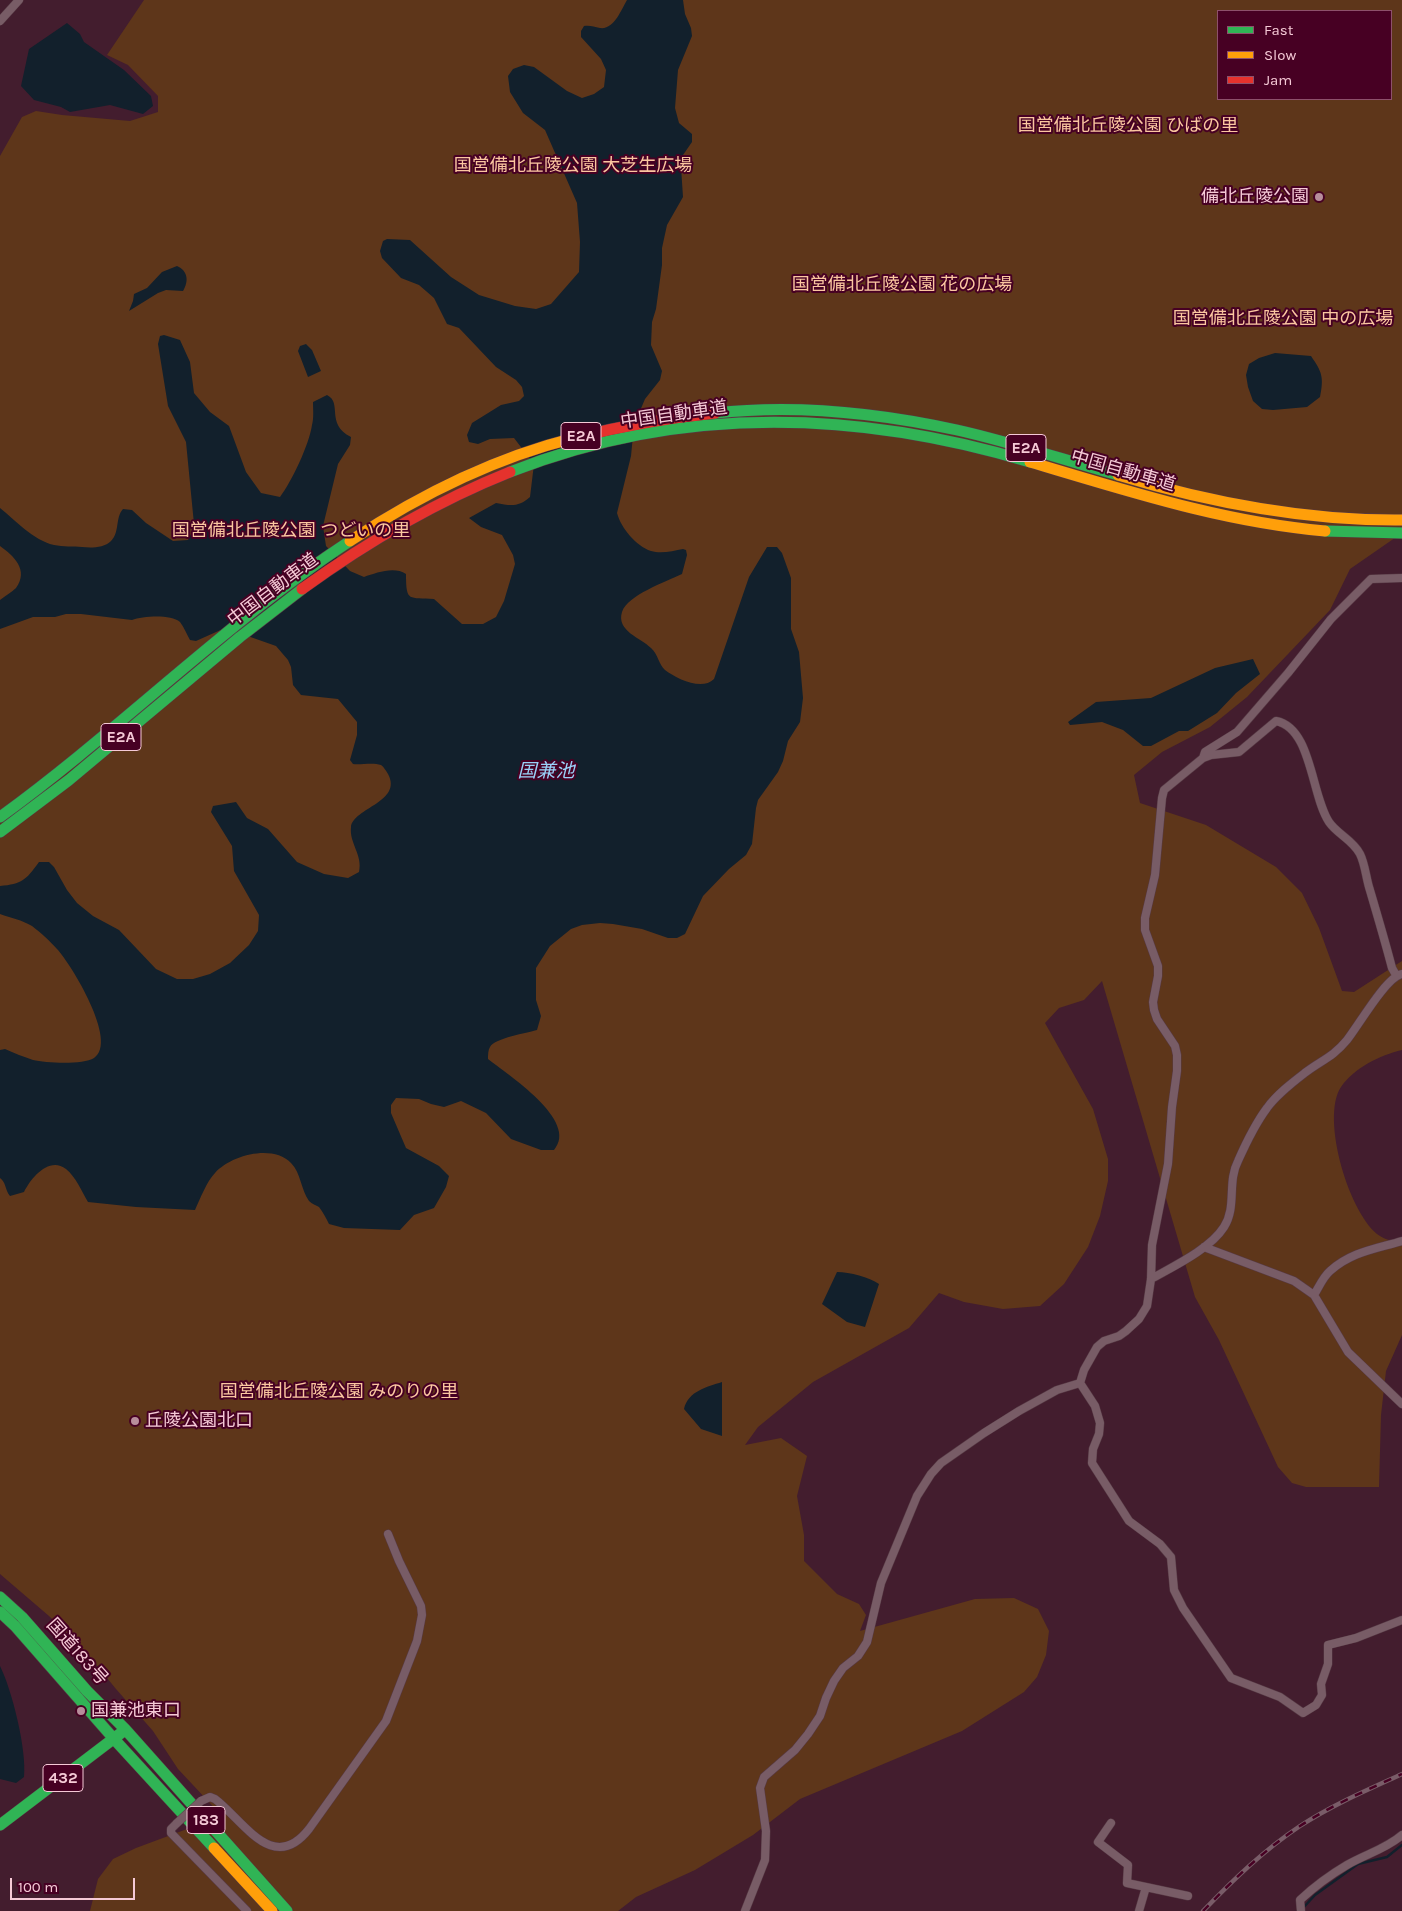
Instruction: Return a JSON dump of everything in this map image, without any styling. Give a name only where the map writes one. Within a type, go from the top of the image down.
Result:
[{"type":"highway","name":"中国自動車道","points":[[0,832],[69,781],[235,633],[280,590],[348,541],[434,492],[518,455],[559,442],[646,421],[725,412],[764,410],[812,411],[896,418],[968,433],[1165,489],[1254,509],[1348,520],[1402,520]]},
{"type":"highway","name":"中国自動車道","points":[[0,817],[235,633],[275,609],[399,525],[480,484],[522,467],[588,448],[648,434],[723,424],[770,422],[817,423],[904,432],[993,452],[1162,501],[1251,522],[1294,529],[1347,533],[1402,533]]},
{"type":"highway","name":"国道183号","points":[[0,1597],[22,1617],[87,1691],[125,1729],[287,1911]]},
{"type":"highway","name":"国道183号","points":[[0,1612],[15,1626],[114,1739],[272,1911]]},
{"type":"highway","name":"432","points":[[0,1826],[125,1729]]},
{"type":"street","points":[[0,21],[19,0]]},
{"type":"street","points":[[1203,758],[1206,752],[1237,732],[1331,619],[1371,579],[1402,578]]},
{"type":"street","points":[[1080,1383],[1084,1370],[1097,1347],[1104,1341],[1119,1336],[1126,1331],[1144,1312],[1149,1296],[1151,1279],[1151,1252],[1168,1164],[1177,1071],[1175,1046],[1157,1019],[1154,1010],[1153,1002],[1158,966],[1146,939],[1145,918],[1155,875],[1164,790],[1203,758],[1211,755],[1239,752],[1276,721],[1286,723],[1295,732],[1303,746],[1314,784],[1328,820],[1334,829],[1346,836],[1360,854],[1392,968],[1399,974],[1347,1041],[1331,1057],[1307,1071],[1268,1106],[1236,1164],[1232,1175],[1230,1215],[1224,1228],[1195,1254],[1151,1279]]},
{"type":"street","points":[[1314,1295],[1328,1272],[1346,1259],[1360,1252],[1402,1241]]},
{"type":"street","points":[[1204,1246],[1294,1282],[1314,1295],[1348,1352],[1402,1404]]},
{"type":"street","points":[[1080,1383],[1095,1406],[1100,1422],[1099,1434],[1093,1449],[1092,1463],[1129,1521],[1160,1544],[1171,1557],[1174,1590],[1183,1608],[1231,1678],[1280,1697],[1303,1713],[1316,1705],[1322,1695],[1322,1684],[1328,1664],[1328,1644],[1356,1638],[1402,1620]]},
{"type":"street","points":[[745,1911],[765,1860],[766,1831],[760,1788],[764,1777],[795,1750],[808,1734],[820,1716],[834,1681],[843,1668],[858,1656],[867,1642],[881,1583],[917,1496],[931,1474],[941,1463],[977,1438],[1050,1394],[1080,1383]]},
{"type":"street","points":[[247,1911],[171,1834],[171,1829],[201,1801],[210,1798],[215,1800],[264,1844],[278,1847],[291,1845],[298,1841],[309,1829],[382,1727],[417,1641],[422,1606],[399,1561],[388,1534]]},
{"type":"street","points":[[1111,1823],[1098,1842],[1128,1865],[1127,1883],[1188,1896]]},
{"type":"street","points":[[1301,1911],[1300,1900],[1322,1880],[1349,1864],[1389,1846],[1402,1835]]},
{"type":"street","points":[[1139,1911],[1146,1887]]},
{"type":"green space","points":[[144,0],[1402,0],[1402,533],[1350,569],[1330,610],[1247,697],[1210,727],[1162,752],[1134,775],[1140,803],[1206,825],[1276,867],[1302,893],[1319,928],[1342,991],[1354,992],[1402,961],[1402,1050],[1368,1063],[1346,1080],[1335,1102],[1334,1121],[1341,1166],[1358,1209],[1369,1225],[1380,1236],[1402,1242],[1402,1335],[1386,1371],[1381,1415],[1379,1487],[1306,1487],[1292,1483],[1278,1467],[1219,1340],[1195,1297],[1102,981],[1084,1000],[1059,1008],[1045,1023],[1093,1109],[1108,1159],[1108,1181],[1100,1216],[1088,1247],[1064,1284],[1040,1306],[1003,1309],[964,1302],[939,1293],[909,1328],[813,1382],[758,1427],[745,1445],[781,1438],[807,1456],[797,1496],[804,1535],[804,1561],[837,1594],[859,1604],[866,1615],[860,1631],[975,1599],[1014,1598],[1038,1609],[1049,1631],[1046,1655],[1037,1677],[1024,1692],[962,1731],[800,1799],[753,1835],[695,1870],[636,1897],[618,1911],[90,1911],[98,1879],[113,1859],[136,1848],[222,1816],[178,1769],[153,1731],[85,1651],[49,1616],[0,1574],[0,156],[22,117],[36,111],[130,121],[158,112],[158,96],[128,65],[107,55]]},
{"type":"water","name":"国兼池","points":[[627,0],[683,0],[692,36],[678,70],[675,108],[679,123],[692,134],[692,142],[683,155],[681,167],[683,197],[667,225],[662,248],[662,265],[656,309],[652,322],[651,345],[662,371],[660,380],[645,399],[634,425],[631,456],[617,513],[622,525],[630,536],[645,549],[667,552],[683,549],[686,550],[687,555],[682,574],[632,600],[622,612],[621,619],[630,633],[653,650],[665,670],[676,677],[696,684],[709,682],[714,679],[749,577],[767,547],[777,547],[782,553],[791,578],[791,629],[799,652],[803,698],[800,722],[788,741],[783,761],[778,772],[758,800],[752,844],[746,855],[729,869],[703,896],[685,934],[677,938],[668,938],[642,929],[600,923],[582,925],[571,929],[550,946],[536,968],[536,1000],[541,1016],[537,1030],[498,1041],[490,1047],[488,1059],[524,1087],[550,1112],[557,1126],[559,1138],[554,1150],[541,1150],[511,1139],[486,1113],[461,1101],[444,1107],[419,1099],[396,1098],[391,1105],[391,1113],[406,1148],[439,1166],[449,1176],[446,1187],[434,1208],[414,1215],[400,1230],[344,1228],[329,1224],[319,1207],[309,1201],[297,1172],[291,1163],[283,1157],[263,1153],[241,1157],[222,1167],[209,1181],[195,1210],[88,1202],[70,1172],[60,1166],[53,1165],[41,1170],[24,1192],[10,1196],[0,1178],[0,1050],[5,1049],[39,1061],[55,1063],[82,1062],[94,1058],[100,1049],[101,1036],[90,1003],[64,957],[32,926],[0,914],[0,886],[19,882],[31,873],[39,862],[49,862],[77,903],[93,916],[119,930],[156,969],[177,979],[193,979],[210,974],[230,963],[249,945],[258,931],[259,915],[234,871],[232,846],[211,812],[213,806],[236,802],[247,818],[268,829],[297,862],[324,874],[348,878],[359,872],[360,866],[351,833],[354,820],[383,798],[389,791],[391,784],[388,774],[381,765],[353,764],[350,760],[357,735],[357,722],[338,699],[301,695],[293,685],[291,667],[288,660],[276,646],[225,628],[196,641],[190,640],[180,622],[176,619],[164,617],[132,620],[66,614],[55,617],[33,617],[0,629],[0,600],[16,588],[21,575],[15,559],[0,546],[0,508],[32,535],[46,543],[57,546],[93,547],[108,543],[116,533],[119,517],[123,509],[132,510],[146,523],[173,541],[188,540],[194,524],[186,442],[168,406],[158,344],[160,336],[164,335],[180,340],[190,362],[194,393],[210,412],[229,426],[246,472],[261,493],[280,497],[304,452],[313,422],[313,402],[327,395],[332,399],[339,426],[343,432],[351,437],[350,445],[338,464],[323,526],[326,546],[350,571],[364,577],[391,570],[406,574],[407,590],[411,597],[434,599],[462,624],[483,624],[496,617],[504,601],[515,564],[513,555],[502,535],[481,527],[469,518],[496,503],[514,505],[522,503],[530,497],[534,464],[514,438],[490,439],[478,444],[469,442],[467,435],[472,423],[501,405],[519,401],[524,396],[522,387],[516,380],[496,367],[459,328],[447,324],[434,298],[419,285],[401,278],[382,258],[380,251],[383,241],[387,239],[410,240],[451,277],[479,295],[515,306],[536,309],[551,304],[579,272],[580,242],[577,203],[545,130],[523,113],[510,92],[508,76],[513,69],[524,65],[534,67],[567,91],[582,98],[594,94],[604,87],[606,70],[601,59],[581,37],[581,31],[584,26],[605,28],[609,26],[613,23]]},
{"type":"water","points":[[67,23],[80,34],[84,42],[124,70],[151,96],[153,106],[143,114],[110,105],[70,112],[61,107],[34,100],[21,86],[29,49]]},
{"type":"water","points":[[177,266],[185,273],[187,280],[183,291],[166,290],[129,311],[134,294],[147,288],[162,272]]},
{"type":"water","points":[[306,344],[312,350],[321,371],[308,377],[298,351],[300,346]]},
{"type":"water","points":[[1275,353],[1311,356],[1318,366],[1321,375],[1320,397],[1307,407],[1273,410],[1262,409],[1253,401],[1246,375],[1249,364],[1259,358]]},
{"type":"water","points":[[1253,659],[1260,674],[1236,693],[1217,713],[1188,731],[1179,731],[1151,746],[1143,746],[1123,730],[1102,722],[1070,725],[1068,722],[1096,702],[1151,698],[1215,668]]},
{"type":"water","points":[[837,1272],[859,1275],[879,1284],[865,1327],[847,1322],[822,1304]]},
{"type":"water","points":[[722,1382],[722,1436],[701,1429],[684,1409],[686,1403],[694,1394],[704,1388]]},
{"type":"water","points":[[0,1666],[14,1705],[21,1736],[24,1777],[16,1783],[0,1779]]},
{"type":"waterway","points":[[1303,1908],[1315,1895],[1358,1864],[1387,1857],[1402,1845]]},
{"type":"railway","points":[[1203,1911],[1249,1866],[1300,1826],[1337,1805],[1402,1774]]},
{"type":"traffic: fast","points":[[715,413],[776,409],[837,412],[898,419],[977,435],[1118,475]]},
{"type":"traffic: fast","points":[[510,472],[574,450],[638,435],[703,426],[768,422],[834,425],[899,432],[965,445],[1030,462]]},
{"type":"traffic: fast","points":[[1325,531],[1402,533]]},
{"type":"traffic: fast","points":[[0,817],[88,749],[259,606],[350,541]]},
{"type":"traffic: fast","points":[[0,832],[69,780],[240,637],[302,589]]},
{"type":"traffic: fast","points":[[0,1597],[22,1617],[87,1691],[125,1729],[287,1911]]},
{"type":"traffic: fast","points":[[0,1612],[15,1626],[114,1739],[214,1848]]},
{"type":"traffic: fast","points":[[0,1825],[121,1733]]},
{"type":"traffic: slow","points":[[350,541],[402,509],[457,480],[515,456],[574,438]]},
{"type":"traffic: slow","points":[[1030,462],[1212,513],[1287,527],[1325,531]]},
{"type":"traffic: slow","points":[[1118,475],[1223,502],[1294,514],[1365,520],[1402,520]]},
{"type":"traffic: slow","points":[[214,1848],[272,1911]]},
{"type":"traffic: jam","points":[[574,438],[644,423],[715,413]]},
{"type":"traffic: jam","points":[[302,589],[351,555],[402,524],[455,496],[510,472]]},
{"type":"place","name":"備北丘陵公園","points":[[1319,197]]},
{"type":"place","name":"丘陵公園北口","points":[[135,1421]]},
{"type":"place","name":"国兼池東口","points":[[81,1711]]},
{"type":"park label","name":"国営備北丘陵公園 ひばの里","points":[[1128,126]]},
{"type":"park label","name":"国営備北丘陵公園 大芝生広場","points":[[573,166]]},
{"type":"park label","name":"国営備北丘陵公園 花の広場","points":[[902,285]]},
{"type":"park label","name":"国営備北丘陵公園 中の広場","points":[[1283,319]]},
{"type":"park label","name":"国営備北丘陵公園 つどいの里","points":[[291,531]]},
{"type":"park label","name":"国営備北丘陵公園 みのりの里","points":[[339,1392]]}]
